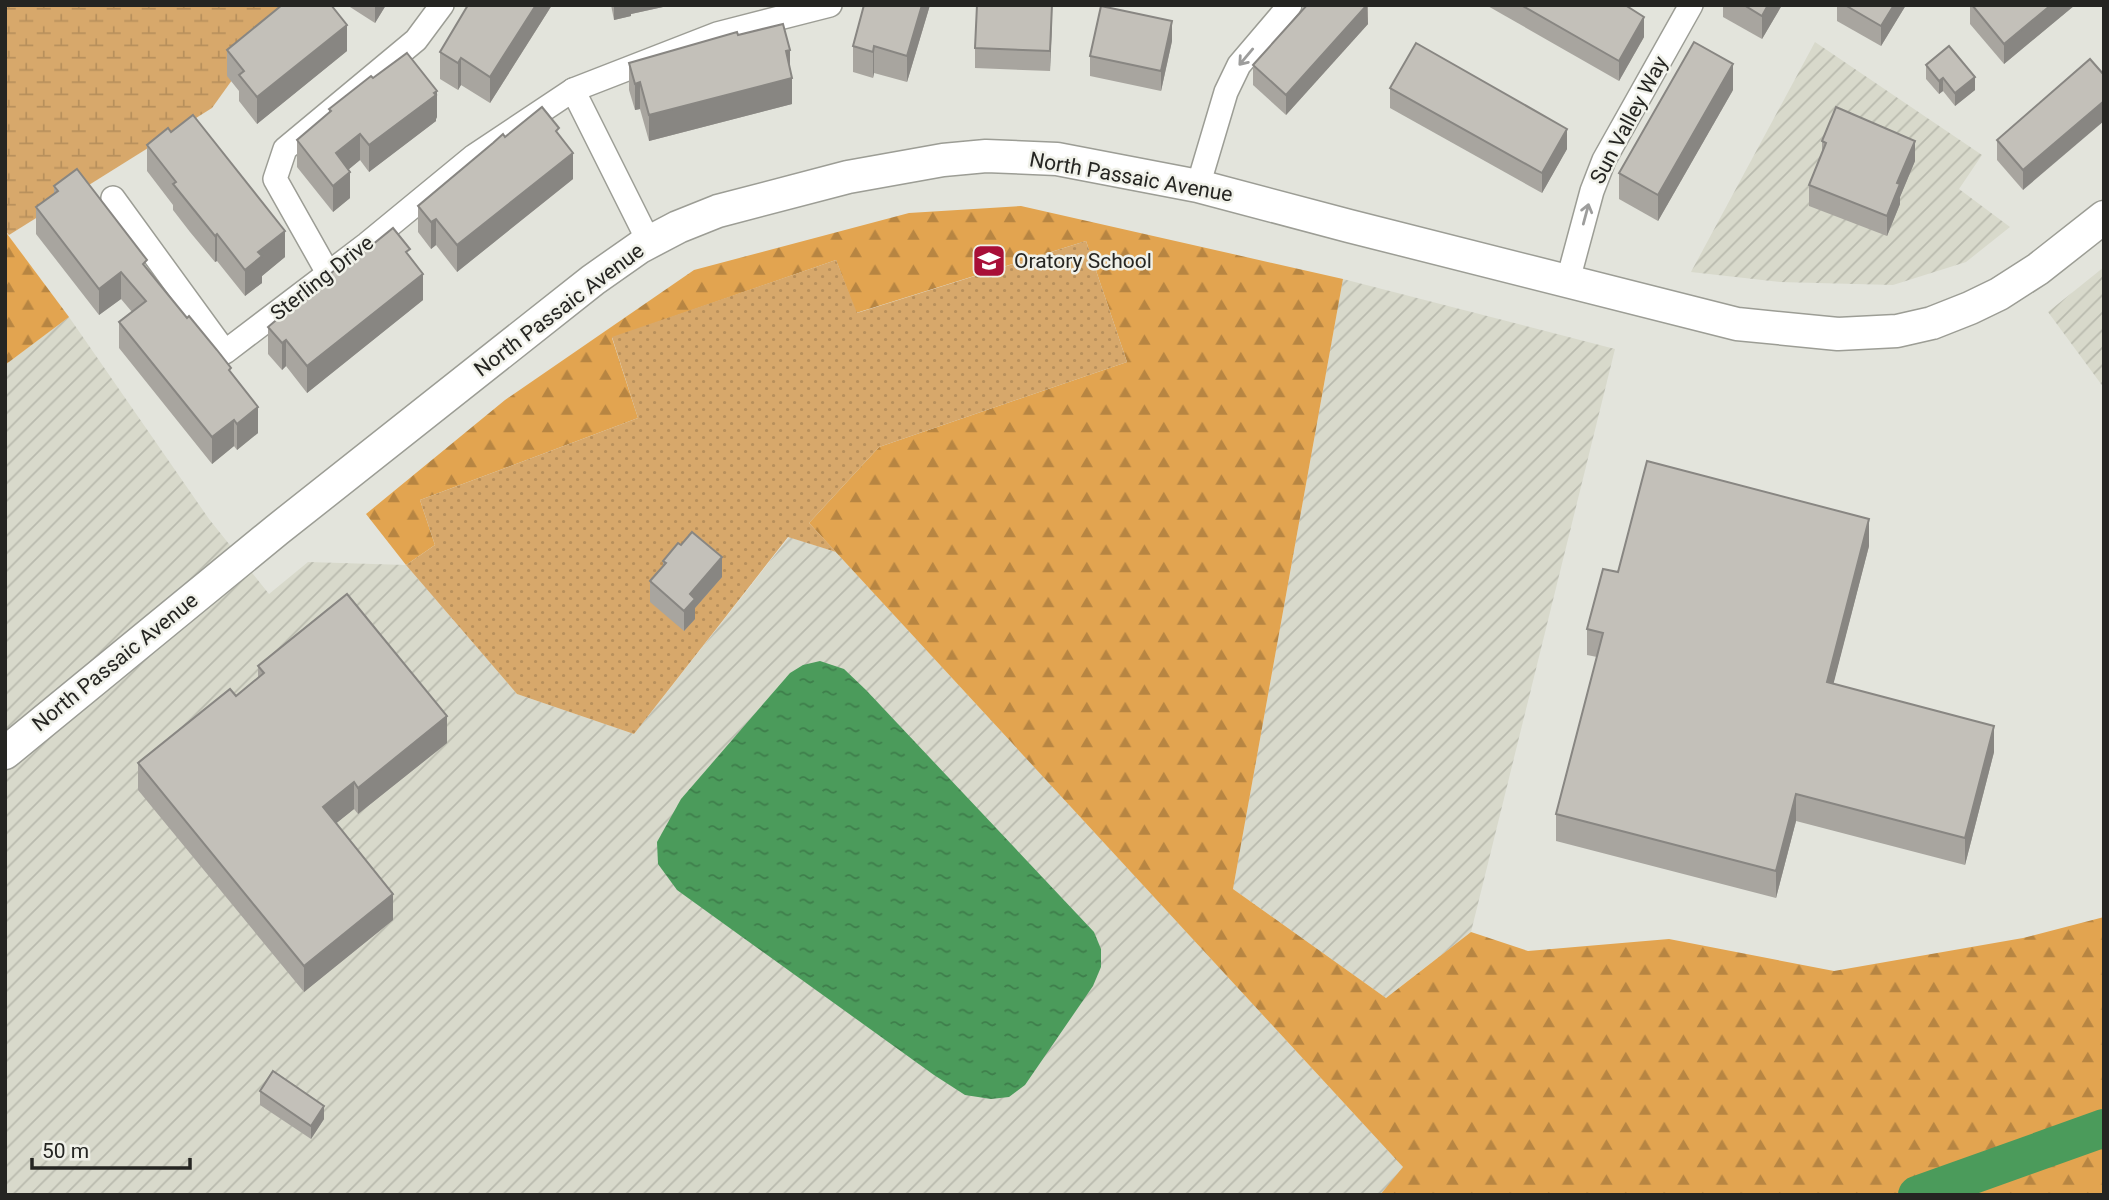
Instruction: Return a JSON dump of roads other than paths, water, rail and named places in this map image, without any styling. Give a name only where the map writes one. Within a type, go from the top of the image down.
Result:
[{"type":"main road","name":"North Passaic Avenue","points":[[5,753],[286,523],[593,280],[678,226],[718,211],[848,177],[943,160],[986,156],[1057,159],[1198,186],[1737,324],[1839,334],[1897,331],[1932,323],[1999,294],[2038,269],[2104,217]]},
{"type":"street","points":[[328,273],[275,179],[285,149],[416,40],[442,5]]},
{"type":"street","name":"Sterling Drive","points":[[113,198],[225,352],[474,156],[573,90],[717,34],[830,5]]},
{"type":"street","points":[[1198,186],[1226,92],[1238,65],[1290,5]]},
{"type":"street","name":"Sun Valley Way","points":[[1568,280],[1592,191],[1604,160],[1691,5]]},
{"type":"street","points":[[573,90],[649,242]]},
{"type":"water","points":[[820,661],[844,669],[866,690],[1094,932],[1101,949],[1101,967],[1093,986],[1025,1085],[1009,1097],[991,1099],[965,1095],[934,1075],[677,890],[658,864],[657,842],[681,799],[790,673],[803,665]]},
{"type":"waterway","points":[[1917,1195],[2104,1128]]},
{"type":"place","name":"Oratory School","points":[[989,261]]}]
